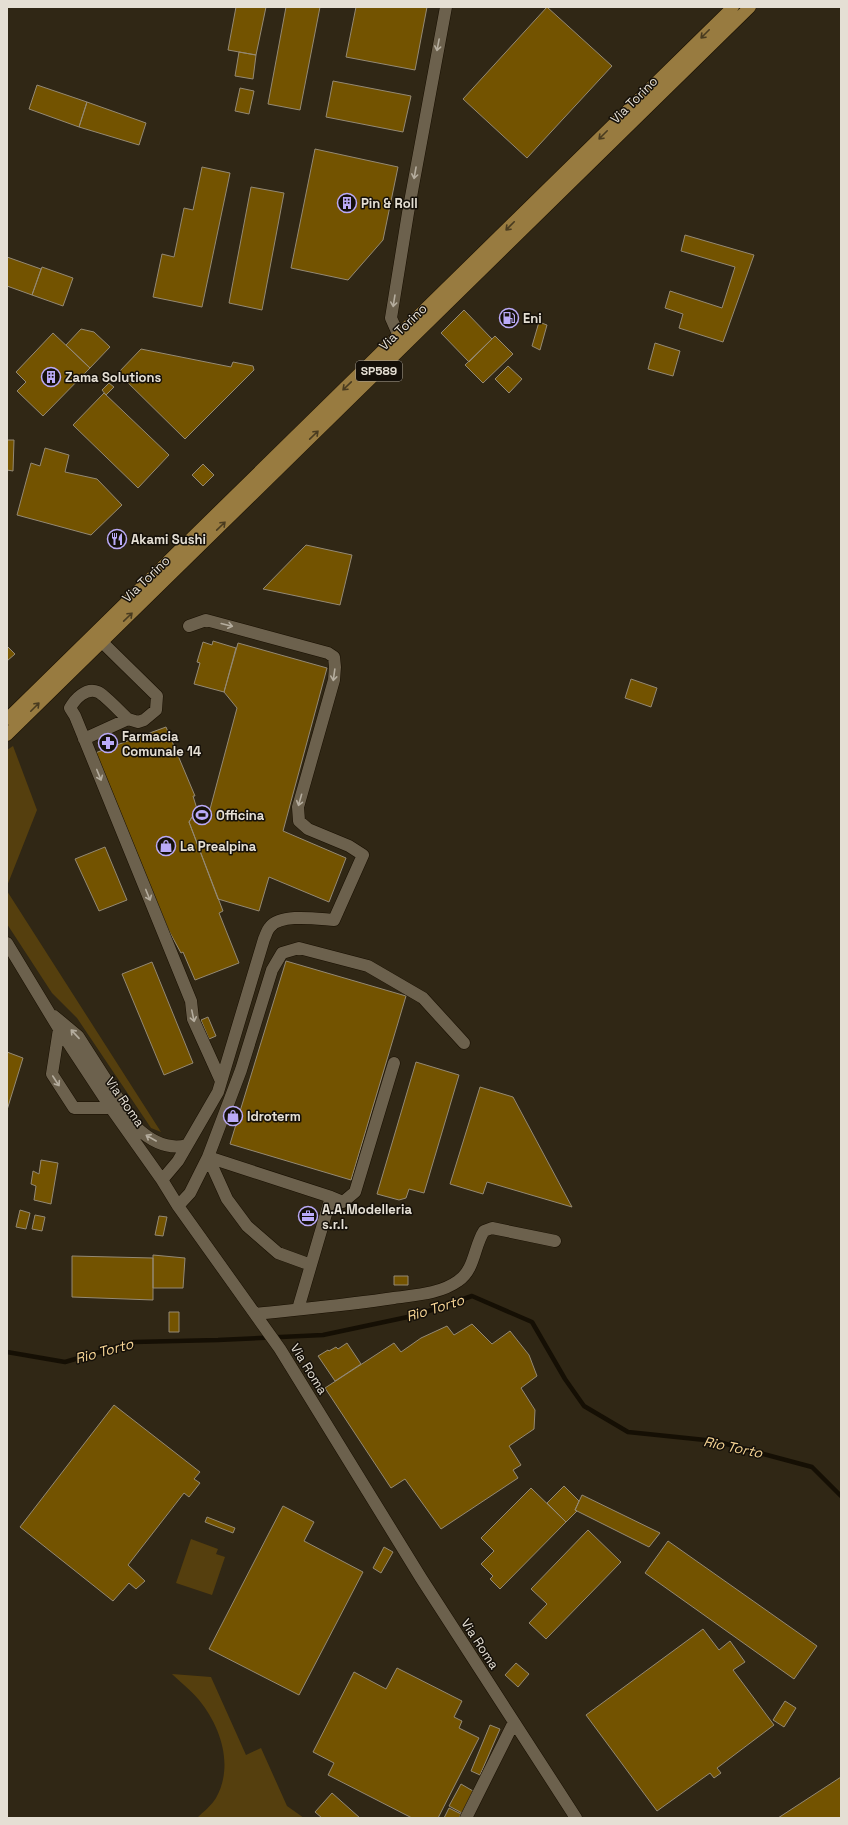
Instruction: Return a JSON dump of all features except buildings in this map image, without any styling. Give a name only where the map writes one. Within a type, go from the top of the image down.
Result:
[{"type":"main road","name":"Via Torino","points":[[7,719],[733,7]]},
{"type":"main road","name":"Via Torino","points":[[7,735],[750,7]]},
{"type":"street","points":[[399,336],[391,318],[446,7]]},
{"type":"street","points":[[162,1180],[178,1161],[218,1092],[264,938],[270,927],[278,921],[295,918],[334,920],[363,855],[349,846],[308,829],[299,821],[298,807],[334,680],[334,657],[328,653],[206,620],[189,626]]},
{"type":"street","points":[[102,642],[157,696],[156,710],[144,720],[138,722],[128,719],[98,692],[90,691],[75,698],[70,708],[84,738],[191,1001],[193,1019],[221,1081]]},
{"type":"street","points":[[84,738],[128,719]]},
{"type":"street","name":"Via Roma","points":[[7,943],[59,1029],[111,1108],[162,1180],[178,1206],[280,1349],[420,1578],[576,1818]]},
{"type":"street","points":[[178,1206],[190,1193],[208,1156],[241,1070],[272,970],[282,953],[299,948],[368,966],[423,998],[464,1042]]},
{"type":"street","points":[[49,1012],[78,1036],[137,1128],[147,1137],[162,1144],[178,1148],[187,1145]]},
{"type":"street","points":[[59,1029],[52,1074],[74,1108],[111,1108]]},
{"type":"street","points":[[208,1156],[343,1202],[355,1192],[394,1063]]},
{"type":"street","points":[[208,1156],[227,1199],[247,1226],[278,1253],[311,1265]]},
{"type":"street","points":[[298,1309],[331,1197]]},
{"type":"street","points":[[255,1314],[427,1293],[446,1287],[459,1281],[470,1266],[479,1238],[484,1231],[492,1228],[555,1241]]},
{"type":"street","points":[[466,1818],[510,1734],[514,1722]]},
{"type":"shaded area","points":[[13,746],[37,810],[7,886],[7,750]]},
{"type":"shaded area","points":[[7,891],[161,1132],[151,1128],[77,1018],[52,993],[7,924]]},
{"type":"shaded area","points":[[191,1539],[218,1549],[216,1554],[225,1557],[212,1595],[176,1583]]},
{"type":"shaded area","points":[[172,1674],[211,1677],[246,1755],[261,1748],[287,1806],[304,1818],[197,1818],[214,1801],[221,1786],[224,1773],[222,1747],[219,1734],[207,1711],[190,1690]]},
{"type":"waterway","name":"Rio Torto","points":[[7,1352],[65,1362],[134,1342],[323,1335],[417,1315],[472,1296],[532,1322],[565,1379],[584,1406],[628,1432],[715,1441],[812,1467],[841,1496]]},
{"type":"place","name":"Pin & Roll","points":[[347,203]]},
{"type":"place","name":"Eni","points":[[509,318]]},
{"type":"place","name":"Zama Solutions","points":[[51,377]]},
{"type":"place","name":"Akami Sushi","points":[[117,539]]},
{"type":"place","name":"Farmacia Comunale 14","points":[[108,743]]},
{"type":"place","name":"Officina","points":[[202,815]]},
{"type":"place","name":"La Prealpina","points":[[166,846]]},
{"type":"place","name":"Idroterm","points":[[233,1116]]},
{"type":"place","name":"A.A.Modelleria s.r.l.","points":[[308,1216]]}]
